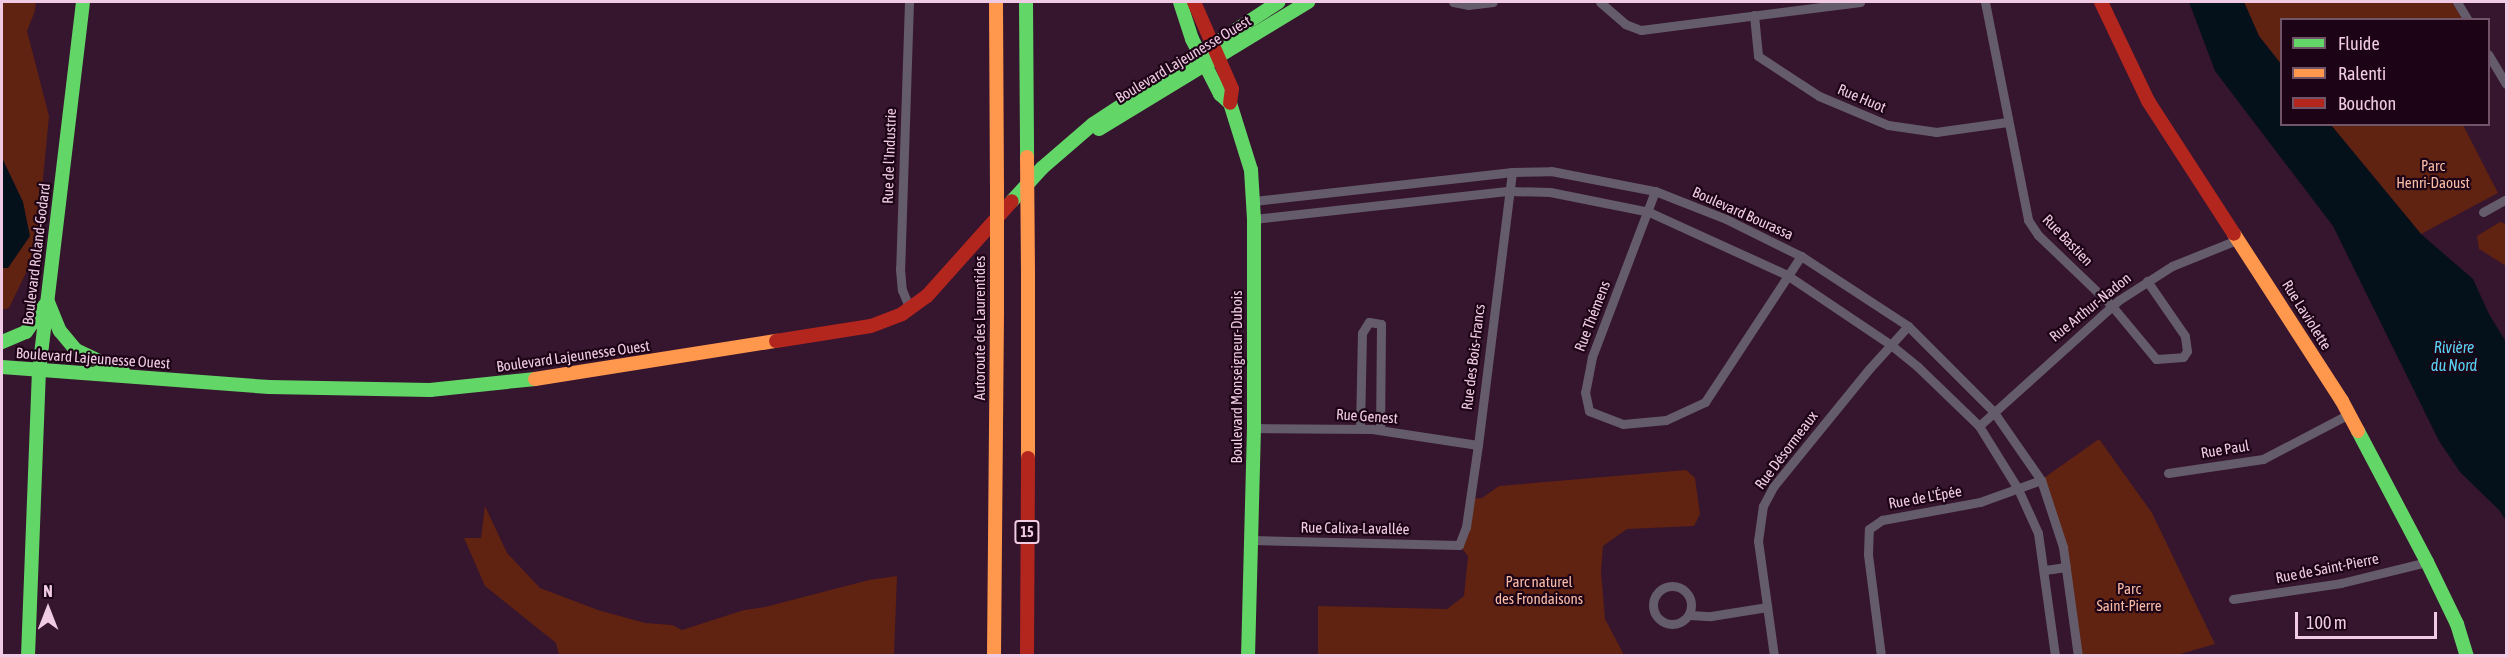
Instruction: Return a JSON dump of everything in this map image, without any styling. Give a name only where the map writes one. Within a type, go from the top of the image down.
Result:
[{"type":"main road","name":"Boulevard Roland-Godard","points":[[28,656],[39,371],[83,2]]},
{"type":"main road","name":"Autoroute des Laurentides","points":[[994,656],[997,312],[996,2]]},
{"type":"main road","name":"15","points":[[1026,2],[1027,656]]},
{"type":"main road","name":"Boulevard Monseigneur-Dubois","points":[[1180,2],[1186,24],[1232,89],[1230,103],[1251,170],[1254,201],[1254,428],[1248,656]]},
{"type":"main road","name":"Boulevard Monseigneur-Dubois","points":[[1194,2],[1208,56]]},
{"type":"main road","name":"Boulevard Lajeunesse Ouest","points":[[2,368],[269,387],[430,390],[498,384],[881,323],[910,309],[932,292],[1042,168],[1073,141],[1123,116],[1279,2]]},
{"type":"main road","name":"Boulevard Lajeunesse Ouest","points":[[1208,56],[1308,2]]},
{"type":"main road","name":"Rue Laviolette","points":[[2101,2],[2148,101],[2239,239],[2349,414],[2427,562],[2457,624],[2467,656]]},
{"type":"main road","points":[[2,342],[26,332],[47,300]]},
{"type":"main road","points":[[47,300],[60,331],[76,350],[134,377]]},
{"type":"street","name":"Rue de l'Industrie","points":[[909,2],[900,269],[902,290],[910,309]]},
{"type":"street","points":[[1453,2],[1468,5],[1493,2]]},
{"type":"street","points":[[1600,2],[1625,24],[1641,30],[1860,2]]},
{"type":"street","name":"Rue Bastien","points":[[1985,2],[2028,220],[2038,235],[2112,306],[2156,359],[2183,357],[2187,351],[2185,336],[2147,280]]},
{"type":"street","points":[[2457,2],[2467,18]]},
{"type":"street","name":"Rue Huot","points":[[1754,15],[1758,56],[1819,96],[1898,127],[1936,132],[2007,122]]},
{"type":"street","points":[[2490,57],[2506,84]]},
{"type":"street","name":"Boulevard Bourassa","points":[[1254,201],[1512,172],[1551,171],[1655,191],[1726,219],[1801,256],[1908,326],[1993,411],[2041,480],[2063,547],[2078,656]]},
{"type":"street","name":"Rue des Bois-Francs","points":[[1459,545],[1466,527],[1478,445],[1512,172]]},
{"type":"street","points":[[1254,219],[1509,191],[1550,192],[1649,212],[1787,275],[1891,345],[1918,367],[1979,426],[2019,489],[2038,534],[2045,570],[2055,656]]},
{"type":"street","name":"Rue Thémens","points":[[1655,191],[1649,212],[1592,357],[1585,392],[1589,411],[1623,424],[1666,420],[1705,402],[1801,256]]},
{"type":"street","points":[[2484,212],[2506,199]]},
{"type":"street","name":"Rue Arthur-Nadon","points":[[1979,426],[2112,306],[2147,280],[2172,266],[2239,239]]},
{"type":"street","points":[[1360,428],[1362,333],[1369,322],[1382,324],[1380,429]]},
{"type":"street","name":"Rue Désormeaux","points":[[1774,656],[1758,541],[1763,506],[1773,487],[1908,326]]},
{"type":"street","name":"Rue Paul","points":[[2168,473],[2263,459],[2349,414]]},
{"type":"street","name":"Rue Genest","points":[[1254,428],[1380,429],[1478,445]]},
{"type":"street","name":"Rue de L'Épée","points":[[1881,656],[1868,554],[1869,529],[1882,520],[1980,502],[2041,480]]},
{"type":"street","name":"Rue Calixa-Lavallée","points":[[1251,540],[1459,545]]},
{"type":"street","name":"Rue de Saint-Pierre","points":[[2234,599],[2341,583],[2427,562]]},
{"type":"street","points":[[2045,570],[2066,567]]},
{"type":"street","points":[[1689,615],[1691,603],[1682,589],[1670,586],[1656,596],[1653,609],[1656,615],[1666,623],[1679,623],[1689,615],[1711,616],[1767,607]]},
{"type":"green space","points":[[2,2],[36,2],[27,31],[49,116],[36,252],[9,308],[2,310],[2,268],[8,268],[23,202],[2,158]]},
{"type":"green space","points":[[2244,2],[2452,2],[2461,18],[2280,18],[2280,63],[2259,36]]},
{"type":"green space","name":"Parc Henri-Daoust","points":[[2332,126],[2464,126],[2498,193],[2421,234]]},
{"type":"green space","points":[[2500,222],[2506,224],[2506,266],[2479,249],[2477,236]]},
{"type":"green space","name":"Parc Saint-Pierre","points":[[2099,439],[2152,513],[2215,644],[2177,655],[2078,655],[2066,567],[2041,480]]},
{"type":"green space","name":"Parc naturel des Frondaisons","points":[[1686,470],[1695,478],[1700,514],[1694,526],[1627,529],[1603,546],[1601,571],[1605,619],[1624,655],[1318,655],[1318,606],[1447,609],[1464,596],[1468,556],[1459,545],[1470,499],[1482,498],[1499,486]]},
{"type":"green space","points":[[485,506],[507,553],[540,588],[598,610],[645,623],[672,625],[682,630],[744,610],[765,607],[869,580],[897,576],[894,655],[559,655],[556,643],[485,586],[464,538],[481,538]]},
{"type":"water","name":"Rivière du Nord","points":[[2189,2],[2244,2],[2259,36],[2280,63],[2280,126],[2332,126],[2421,234],[2473,279],[2489,314],[2506,342],[2506,521],[2499,510],[2460,472],[2439,441],[2333,226],[2215,71]]},
{"type":"water","points":[[2,158],[23,202],[30,236],[8,268],[2,268]]},
{"type":"traffic: fast","points":[[28,656],[39,371],[83,2]]},
{"type":"traffic: fast","points":[[1026,2],[1027,157]]},
{"type":"traffic: fast","points":[[1180,2],[1192,39],[1220,94],[1230,103],[1251,170],[1254,219],[1254,428],[1248,656]]},
{"type":"traffic: fast","points":[[1012,201],[1042,168],[1093,124],[1279,2]]},
{"type":"traffic: fast","points":[[1099,129],[1308,2]]},
{"type":"traffic: fast","points":[[48,302],[60,331],[76,350],[124,373]]},
{"type":"traffic: fast","points":[[2,342],[26,332],[45,305]]},
{"type":"traffic: fast","points":[[2,367],[269,387],[430,390],[535,379]]},
{"type":"traffic: fast","points":[[2358,431],[2427,562],[2457,624],[2467,656]]},
{"type":"traffic: slow","points":[[996,2],[997,184]]},
{"type":"traffic: slow","points":[[1027,157],[1028,275]]},
{"type":"traffic: slow","points":[[997,184],[997,312]]},
{"type":"traffic: slow","points":[[2234,234],[2342,401],[2358,431]]},
{"type":"traffic: slow","points":[[1028,275],[1028,458]]},
{"type":"traffic: slow","points":[[994,656],[997,312]]},
{"type":"traffic: slow","points":[[535,379],[776,341]]},
{"type":"traffic: jam","points":[[1194,2],[1232,89],[1230,103]]},
{"type":"traffic: jam","points":[[2101,2],[2148,101],[2234,234]]},
{"type":"traffic: jam","points":[[776,341],[871,326],[902,314],[927,296],[1012,201]]},
{"type":"traffic: jam","points":[[1027,656],[1028,458]]}]
